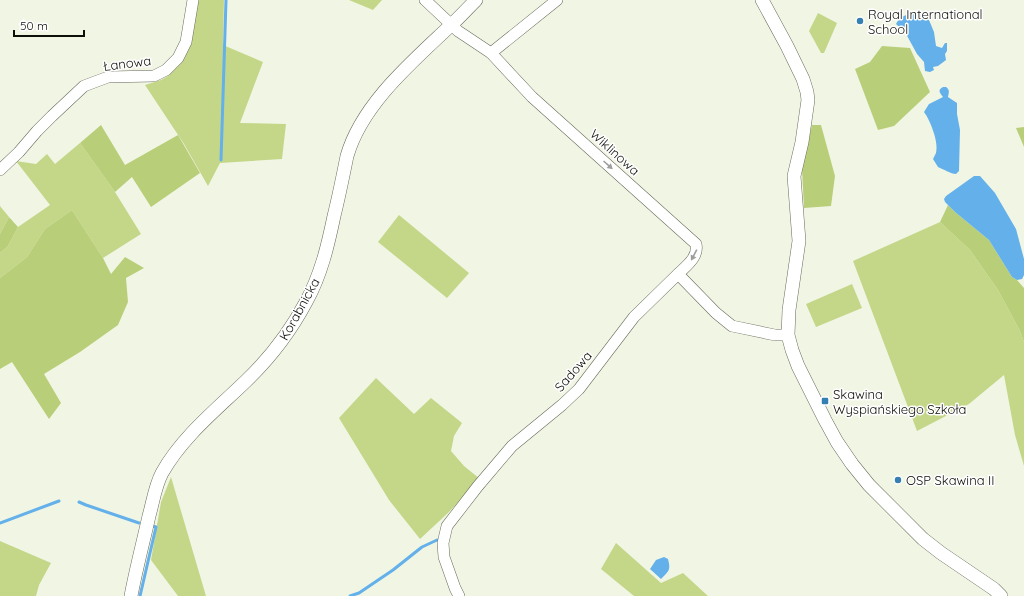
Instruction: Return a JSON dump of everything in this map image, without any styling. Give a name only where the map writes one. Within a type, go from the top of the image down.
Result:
[{"type":"street","name":"Łanowa","points":[[0,170],[19,152],[37,131],[84,86],[108,78],[154,76],[166,70],[178,58],[186,42],[193,0]]},
{"type":"street","points":[[425,0],[451,25]]},
{"type":"street","name":"Korabnicka","points":[[131,596],[156,487],[162,473],[192,433],[264,363],[292,326],[307,301],[319,274],[328,245],[347,156],[358,130],[373,107],[409,65],[476,0]]},
{"type":"street","points":[[491,53],[557,0]]},
{"type":"street","points":[[762,0],[803,79],[808,100],[802,142],[794,176],[800,241],[789,310],[788,335],[798,366],[837,442],[852,464],[878,494],[923,539],[941,554],[994,589],[1001,596]]},
{"type":"street","name":"Wiklinowa","points":[[451,25],[491,53],[532,97],[696,244],[696,253],[678,274]]},
{"type":"street","points":[[678,274],[716,313],[732,326],[775,335],[788,335]]},
{"type":"street","name":"Sadowa","points":[[459,596],[444,557],[443,543],[447,526],[512,446],[579,389],[634,317],[678,274]]},
{"type":"green space","points":[[197,0],[224,0],[223,45],[263,62],[240,123],[286,124],[282,159],[220,163],[208,186],[184,144],[145,85],[161,80],[168,76],[175,68]]},
{"type":"green space","points":[[349,0],[382,0],[373,10]]},
{"type":"green space","points":[[818,13],[837,23],[824,53],[821,53],[809,31]]},
{"type":"green space","points":[[882,46],[910,48],[930,92],[894,126],[878,130],[855,69],[870,62]]},
{"type":"green space","points":[[101,125],[125,165],[178,135],[200,173],[151,207],[132,177],[115,192],[80,143]]},
{"type":"green space","points":[[812,125],[821,125],[835,176],[831,206],[804,208],[802,169]]},
{"type":"green space","points":[[1024,127],[1024,147],[1016,128]]},
{"type":"green space","points":[[80,143],[115,192],[141,234],[103,258],[72,210],[45,229],[27,257],[0,278],[0,253],[8,246],[18,227],[50,205],[16,161],[36,164],[47,154],[55,164]]},
{"type":"green space","points":[[948,205],[989,240],[1012,277],[1024,288],[1024,342],[1020,331],[998,290],[970,250],[940,222]]},
{"type":"green space","points":[[0,206],[9,217],[0,234]]},
{"type":"green space","points":[[72,210],[103,258],[111,274],[125,257],[144,268],[126,278],[128,302],[118,325],[80,352],[44,374],[61,403],[49,419],[12,362],[0,369],[0,278],[27,257],[45,229]]},
{"type":"green space","points":[[399,215],[469,273],[447,298],[378,242]]},
{"type":"green space","points":[[9,217],[18,227],[8,246],[0,253],[0,234]]},
{"type":"green space","points":[[940,222],[970,250],[998,290],[1020,331],[1024,342],[1024,466],[1015,435],[1004,375],[969,404],[917,431],[853,261]]},
{"type":"green space","points":[[852,284],[862,308],[816,327],[806,304]]},
{"type":"green space","points":[[376,378],[414,414],[431,398],[462,423],[454,436],[451,451],[464,466],[480,479],[449,512],[420,539],[389,500],[339,418]]},
{"type":"green space","points":[[171,477],[206,596],[178,596],[151,560],[161,502]]},
{"type":"green space","points":[[0,541],[51,563],[39,585],[36,596],[0,596]]},
{"type":"green space","points":[[616,543],[661,583],[683,573],[708,596],[634,596],[601,569]]},
{"type":"water","points":[[920,11],[929,20],[934,32],[936,46],[942,48],[945,43],[947,43],[947,51],[945,54],[946,60],[938,66],[933,67],[934,70],[930,72],[925,71],[924,62],[917,54],[905,32],[896,24],[903,16]]},
{"type":"water","points":[[943,87],[948,89],[948,97],[957,103],[957,114],[960,130],[959,171],[956,174],[938,167],[933,159],[937,148],[935,137],[929,120],[924,112],[929,104],[943,97],[940,90]]},
{"type":"water","points":[[974,176],[980,176],[995,193],[1016,229],[1024,259],[1024,275],[1022,279],[1017,280],[1012,277],[989,240],[945,202],[944,199],[946,196]]},
{"type":"water","points":[[664,557],[668,559],[669,568],[668,572],[661,579],[650,569],[656,560]]},
{"type":"waterway","points":[[221,160],[226,0]]},
{"type":"waterway","points":[[0,523],[59,501]]},
{"type":"waterway","points":[[79,502],[139,523]]},
{"type":"waterway","points":[[140,596],[156,527],[153,526]]},
{"type":"waterway","points":[[350,596],[359,593],[393,570],[422,547],[437,540]]},
{"type":"place","name":"Royal International School","points":[[860,21]]},
{"type":"place","name":"Skawina Wyspiańskiego Szkoła","points":[[825,401]]},
{"type":"place","name":"OSP Skawina II","points":[[898,480]]}]
